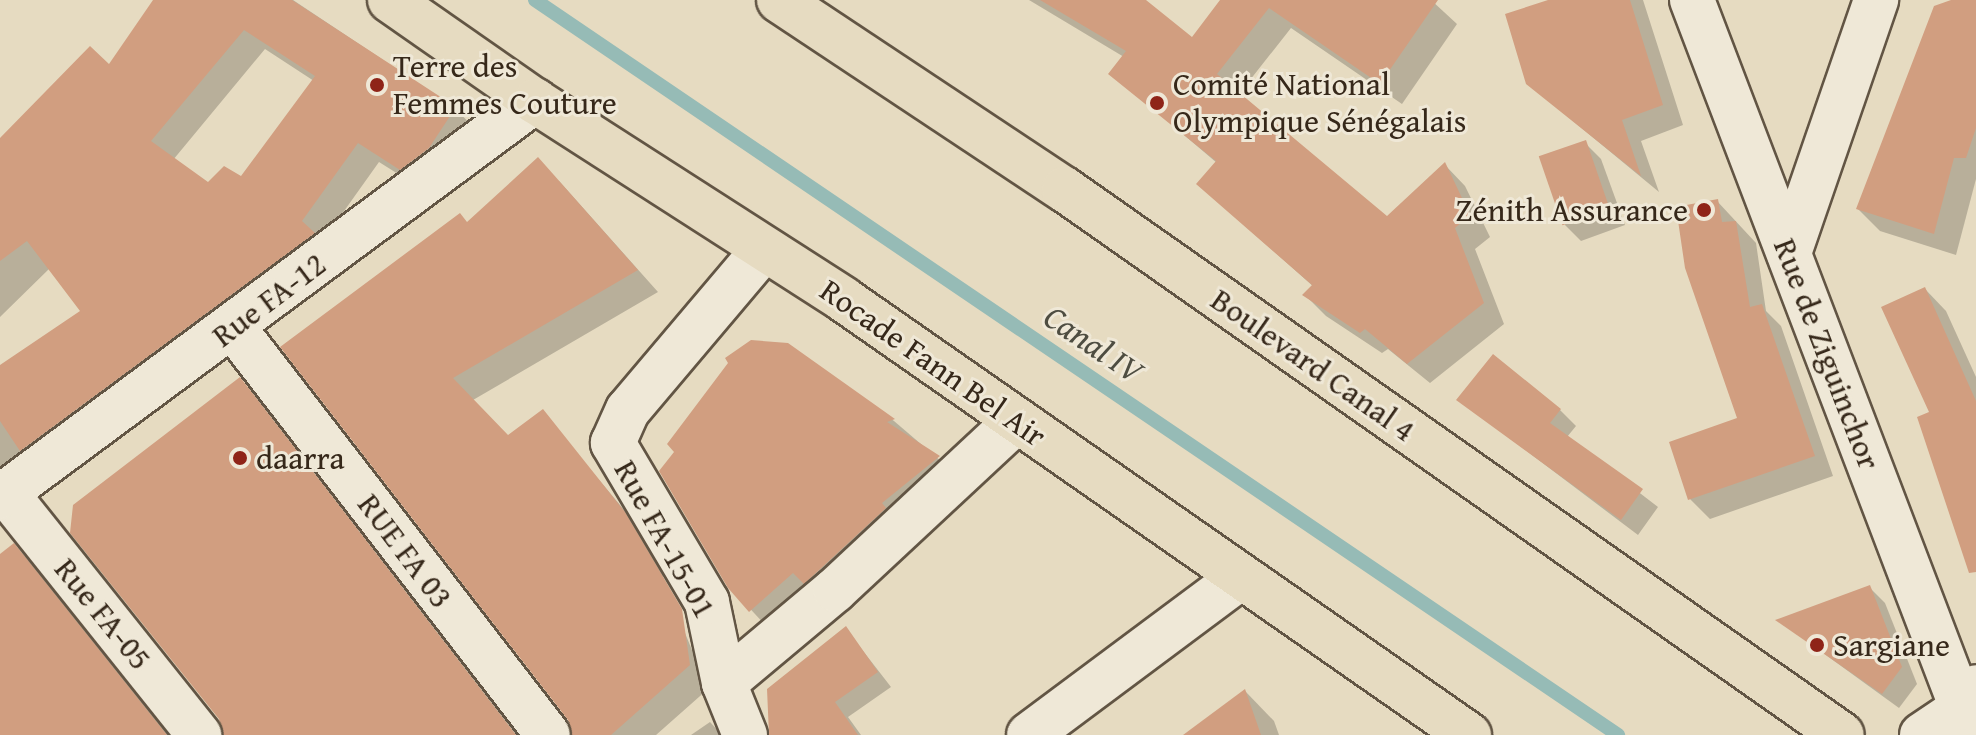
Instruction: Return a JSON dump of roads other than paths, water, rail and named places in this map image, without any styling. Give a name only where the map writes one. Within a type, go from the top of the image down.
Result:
[{"type":"main road","name":"Rocade Fann Bel Air","points":[[390,0],[535,101],[764,249],[1469,735]]},
{"type":"main road","name":"Boulevard Canal 4","points":[[779,0],[1064,189],[1842,735]]},
{"type":"street","name":"Rue de Ziguinchor","points":[[1692,0],[1969,714]]},
{"type":"street","points":[[1789,253],[1876,0]]},
{"type":"street","name":"Rue FA-12","points":[[3,495],[535,101]]},
{"type":"street","name":"Rue FA-15-01","points":[[745,735],[724,683],[707,602],[613,443],[628,410],[764,249]]},
{"type":"street","name":"RUE FA 03","points":[[233,327],[548,735]]},
{"type":"street","points":[[724,683],[835,590],[1016,421]]},
{"type":"street","name":"Rue FA-05","points":[[3,495],[199,735]]},
{"type":"street","points":[[1029,735],[1240,578]]},
{"type":"street","points":[[1922,735],[1969,714]]},
{"type":"waterway","name":"Canal IV","points":[[535,0],[1618,735]]},
{"type":"place","name":"Terre des Femmes Couture","points":[[377,85]]},
{"type":"place","name":"Comité National Olympique Sénégalais","points":[[1157,103]]},
{"type":"place","name":"Zénith Assurance","points":[[1704,210]]},
{"type":"place","name":"daarra","points":[[240,458]]},
{"type":"place","name":"Sargiane","points":[[1817,645]]}]
